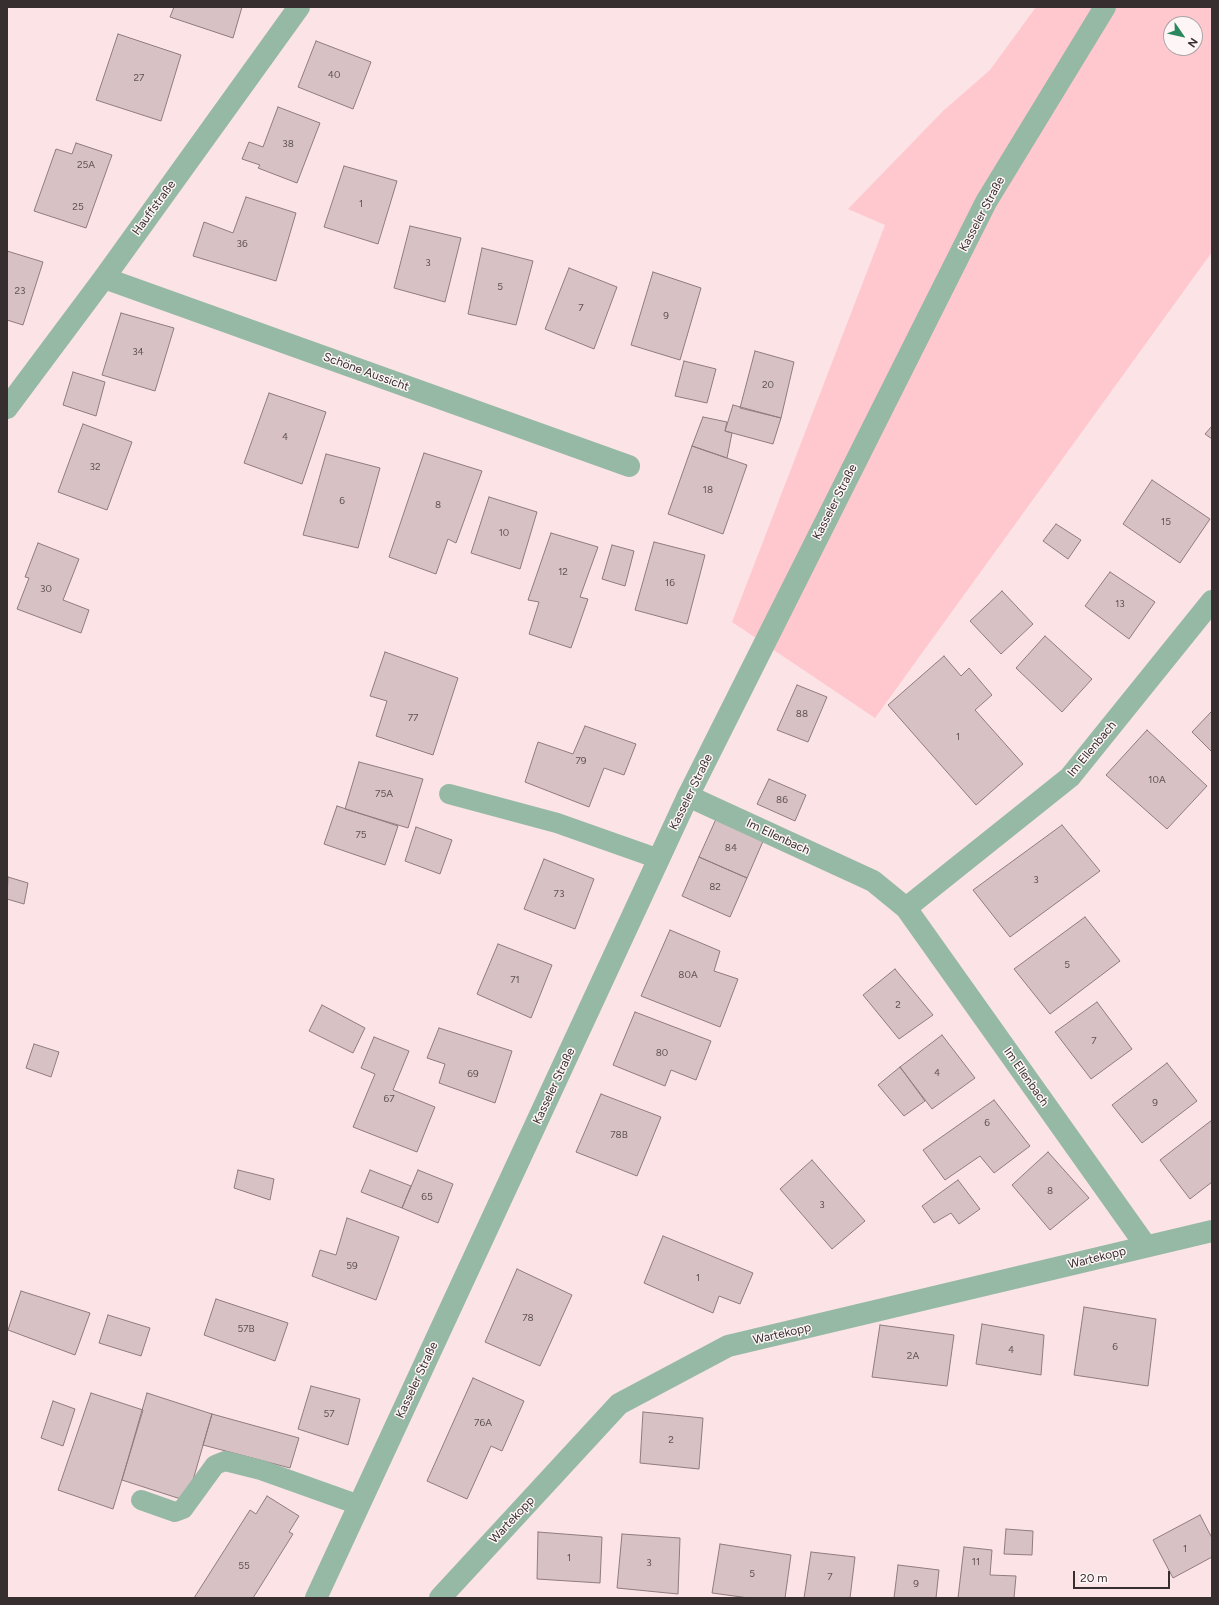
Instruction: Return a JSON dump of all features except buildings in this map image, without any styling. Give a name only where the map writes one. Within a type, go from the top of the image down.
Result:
[{"type":"street","name":"Hauffstraße","points":[[7,408],[104,278],[299,7]]},
{"type":"street","name":"Kasseler Straße","points":[[316,1598],[688,796],[986,202],[1105,7]]},
{"type":"street","name":"Schöne Aussicht","points":[[104,278],[629,466]]},
{"type":"street","name":"Im Ellenbach","points":[[906,908],[1070,777],[1208,613]]},
{"type":"street","name":"Im Ellenbach","points":[[688,796],[873,881],[906,908],[1146,1246]]},
{"type":"street","name":"Wartekopp","points":[[440,1598],[619,1404],[728,1346],[1212,1231]]},
{"type":"lane","points":[[449,794],[557,823],[659,859]]},
{"type":"lane","points":[[141,1500],[175,1512],[183,1509],[215,1465],[225,1461],[261,1470],[359,1505]]},
{"type":"shaded area","points":[[1036,7],[1212,7],[1212,252],[875,718],[732,622],[885,225],[848,209],[943,111],[990,70]]}]
